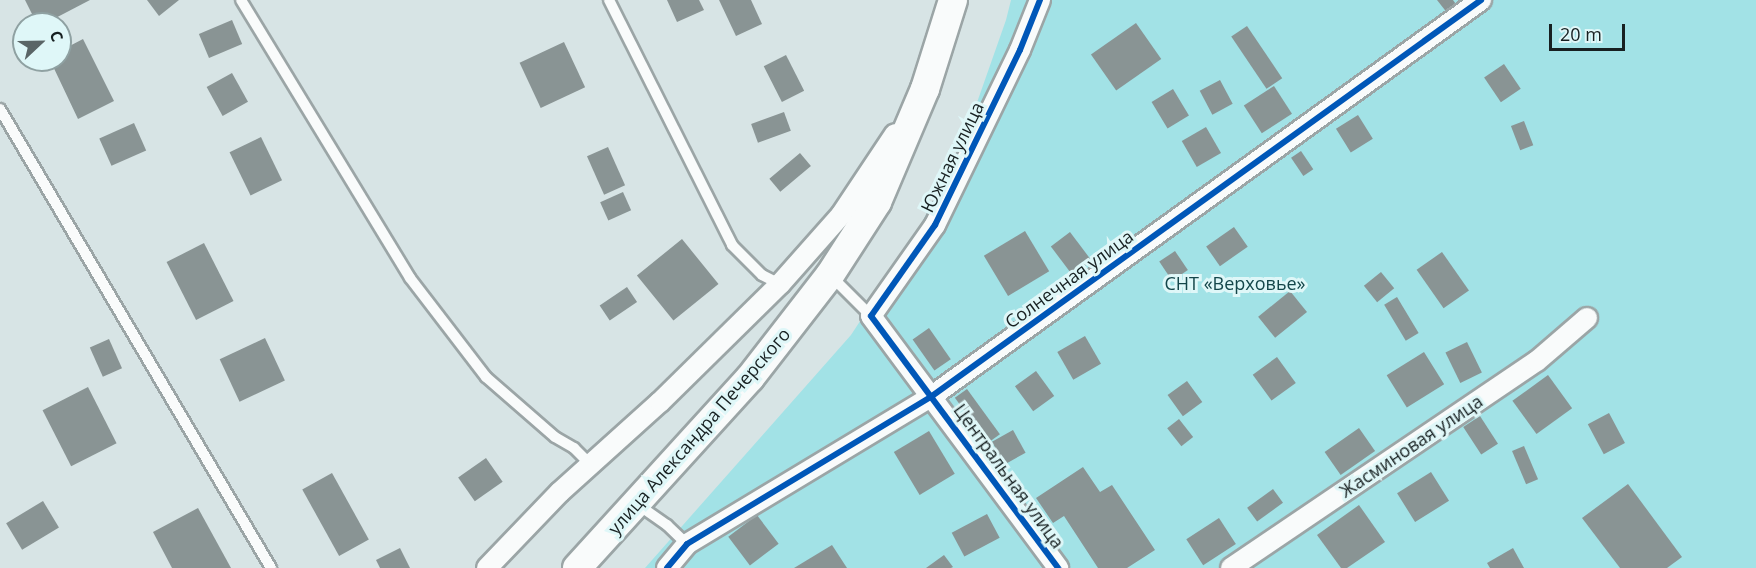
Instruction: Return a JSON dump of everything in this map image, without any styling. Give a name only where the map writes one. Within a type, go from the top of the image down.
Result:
[{"type":"main road","name":"улица Александра Печерского","points":[[577,568],[750,378],[830,275],[877,202],[925,89],[953,0]]},
{"type":"street","name":"Южная улица","points":[[871,316],[935,225],[1020,50],[1040,0]]},
{"type":"street","name":"Солнечная улица","points":[[667,568],[687,544],[932,396],[1481,0]]},
{"type":"street","points":[[487,568],[780,284],[841,215],[925,89]]},
{"type":"street","name":"Центральная улица","points":[[871,316],[1058,568]]},
{"type":"street","name":"Жасминовая улица","points":[[1231,568],[1537,361],[1587,318]]},
{"type":"lane","points":[[241,0],[410,278],[486,377],[555,437],[574,448],[591,465]]},
{"type":"lane","points":[[609,0],[732,244],[762,274],[780,284]]},
{"type":"lane","points":[[0,109],[271,568]]},
{"type":"lane","points":[[830,275],[871,316]]},
{"type":"lane","points":[[637,503],[667,525],[687,544]]},
{"type":"green space","name":"СНТ «Верховье»","points":[[1011,0],[1756,0],[1756,568],[645,568],[851,335],[910,245],[961,148]]},
{"type":"building","points":[[25,0],[90,0],[67,12],[31,12]]},
{"type":"building","points":[[147,0],[179,0],[159,16]]},
{"type":"building","points":[[667,0],[699,0],[704,10],[677,22]]},
{"type":"building","points":[[719,0],[751,0],[762,24],[736,36]]},
{"type":"building","points":[[1437,0],[1453,0],[1458,7],[1448,14]]},
{"type":"building","points":[[232,20],[242,44],[209,58],[199,34]]},
{"type":"building","points":[[1136,23],[1161,59],[1116,91],[1091,55]]},
{"type":"building","points":[[1247,26],[1282,78],[1266,89],[1231,37]]},
{"type":"building","points":[[83,39],[114,101],[78,119],[56,72],[72,72],[72,45]]},
{"type":"building","points":[[564,42],[585,87],[541,108],[520,63]]},
{"type":"building","points":[[786,55],[804,91],[782,102],[764,66]]},
{"type":"building","points":[[1504,64],[1521,89],[1501,102],[1484,77]]},
{"type":"building","points":[[232,73],[248,102],[223,116],[207,87]]},
{"type":"building","points":[[1220,80],[1233,104],[1212,115],[1200,91]]},
{"type":"building","points":[[1274,86],[1292,114],[1262,133],[1244,106]]},
{"type":"building","points":[[1173,89],[1189,116],[1168,128],[1152,102]]},
{"type":"building","points":[[784,112],[791,131],[758,143],[751,124]]},
{"type":"building","points":[[1358,115],[1373,139],[1351,153],[1336,129]]},
{"type":"building","points":[[1524,121],[1533,145],[1520,150],[1511,126]]},
{"type":"building","points":[[134,123],[146,150],[111,166],[99,138]]},
{"type":"building","points":[[1206,127],[1221,153],[1197,167],[1182,141]]},
{"type":"building","points":[[261,137],[282,180],[251,195],[230,152]]},
{"type":"building","points":[[608,147],[625,185],[604,195],[587,156]]},
{"type":"building","points":[[1301,151],[1313,169],[1303,176],[1291,158]]},
{"type":"building","points":[[800,153],[811,166],[780,192],[769,179]]},
{"type":"building","points":[[623,192],[631,210],[608,220],[600,202]]},
{"type":"building","points":[[1234,227],[1248,247],[1220,266],[1206,247]]},
{"type":"building","points":[[1025,231],[1049,271],[1008,296],[984,256]]},
{"type":"building","points":[[1070,232],[1092,261],[1072,275],[1051,246]]},
{"type":"building","points":[[682,239],[719,284],[673,321],[637,276]]},
{"type":"building","points":[[204,243],[234,301],[196,320],[167,262]]},
{"type":"building","points":[[1175,251],[1188,270],[1172,281],[1159,262]]},
{"type":"building","points":[[1442,252],[1469,291],[1444,308],[1417,270]]},
{"type":"building","points":[[1381,272],[1394,288],[1377,302],[1364,286]]},
{"type":"building","points":[[627,287],[637,302],[610,320],[600,305]]},
{"type":"building","points":[[1290,291],[1307,312],[1275,338],[1258,317]]},
{"type":"building","points":[[1397,297],[1419,333],[1406,341],[1384,305]]},
{"type":"building","points":[[929,328],[951,359],[934,371],[913,339]]},
{"type":"building","points":[[1085,336],[1101,364],[1073,380],[1057,352]]},
{"type":"building","points":[[265,338],[285,381],[240,402],[220,359]]},
{"type":"building","points":[[109,339],[122,368],[103,377],[90,348]]},
{"type":"building","points":[[1467,342],[1482,373],[1460,383],[1445,353]]},
{"type":"building","points":[[1424,352],[1444,384],[1407,408],[1387,375]]},
{"type":"building","points":[[1277,357],[1296,383],[1272,401],[1253,375]]},
{"type":"building","points":[[1036,371],[1054,396],[1033,411],[1015,386]]},
{"type":"building","points":[[1548,375],[1572,408],[1537,434],[1512,401]]},
{"type":"building","points":[[1187,381],[1202,402],[1183,416],[1168,395]]},
{"type":"building","points":[[88,387],[117,443],[71,466],[43,410]]},
{"type":"building","points":[[967,389],[1000,434],[988,443],[955,398]]},
{"type":"building","points":[[1609,413],[1625,443],[1604,454],[1588,424]]},
{"type":"building","points":[[1480,416],[1498,444],[1481,455],[1463,427]]},
{"type":"building","points":[[1179,419],[1193,437],[1181,446],[1167,428]]},
{"type":"building","points":[[1359,428],[1375,451],[1341,475],[1325,452]]},
{"type":"building","points":[[1013,430],[1026,453],[1005,464],[992,442]]},
{"type":"building","points":[[929,431],[955,474],[920,495],[894,452]]},
{"type":"building","points":[[1524,446],[1538,479],[1526,484],[1512,451]]},
{"type":"building","points":[[486,458],[503,482],[475,501],[458,478]]},
{"type":"building","points":[[1083,467],[1100,492],[1112,485],[1155,550],[1127,568],[1098,568],[1064,516],[1053,523],[1036,498]]},
{"type":"building","points":[[1431,472],[1449,501],[1415,522],[1397,493]]},
{"type":"building","points":[[332,473],[369,539],[339,556],[302,489]]},
{"type":"building","points":[[1628,484],[1682,557],[1667,568],[1620,568],[1582,518]]},
{"type":"building","points":[[1273,489],[1283,503],[1257,522],[1247,508]]},
{"type":"building","points":[[43,501],[59,528],[22,550],[6,523]]},
{"type":"building","points":[[1359,505],[1385,542],[1347,568],[1341,568],[1317,535]]},
{"type":"building","points":[[198,508],[231,568],[172,568],[153,532]]},
{"type":"building","points":[[987,514],[1000,538],[964,557],[952,533]]},
{"type":"building","points":[[757,515],[779,544],[750,565],[728,537]]},
{"type":"building","points":[[1219,518],[1236,544],[1203,565],[1186,539]]},
{"type":"building","points":[[832,545],[847,568],[794,568]]},
{"type":"building","points":[[400,548],[410,568],[380,568],[376,560]]},
{"type":"building","points":[[1513,548],[1524,568],[1490,568],[1487,563]]},
{"type":"building","points":[[944,555],[953,567],[926,568]]},
{"type":"cycle path","points":[[1040,0],[1020,50],[935,225],[871,316],[1058,568]]},
{"type":"cycle path","points":[[667,568],[687,544],[932,396],[1481,0]]}]
